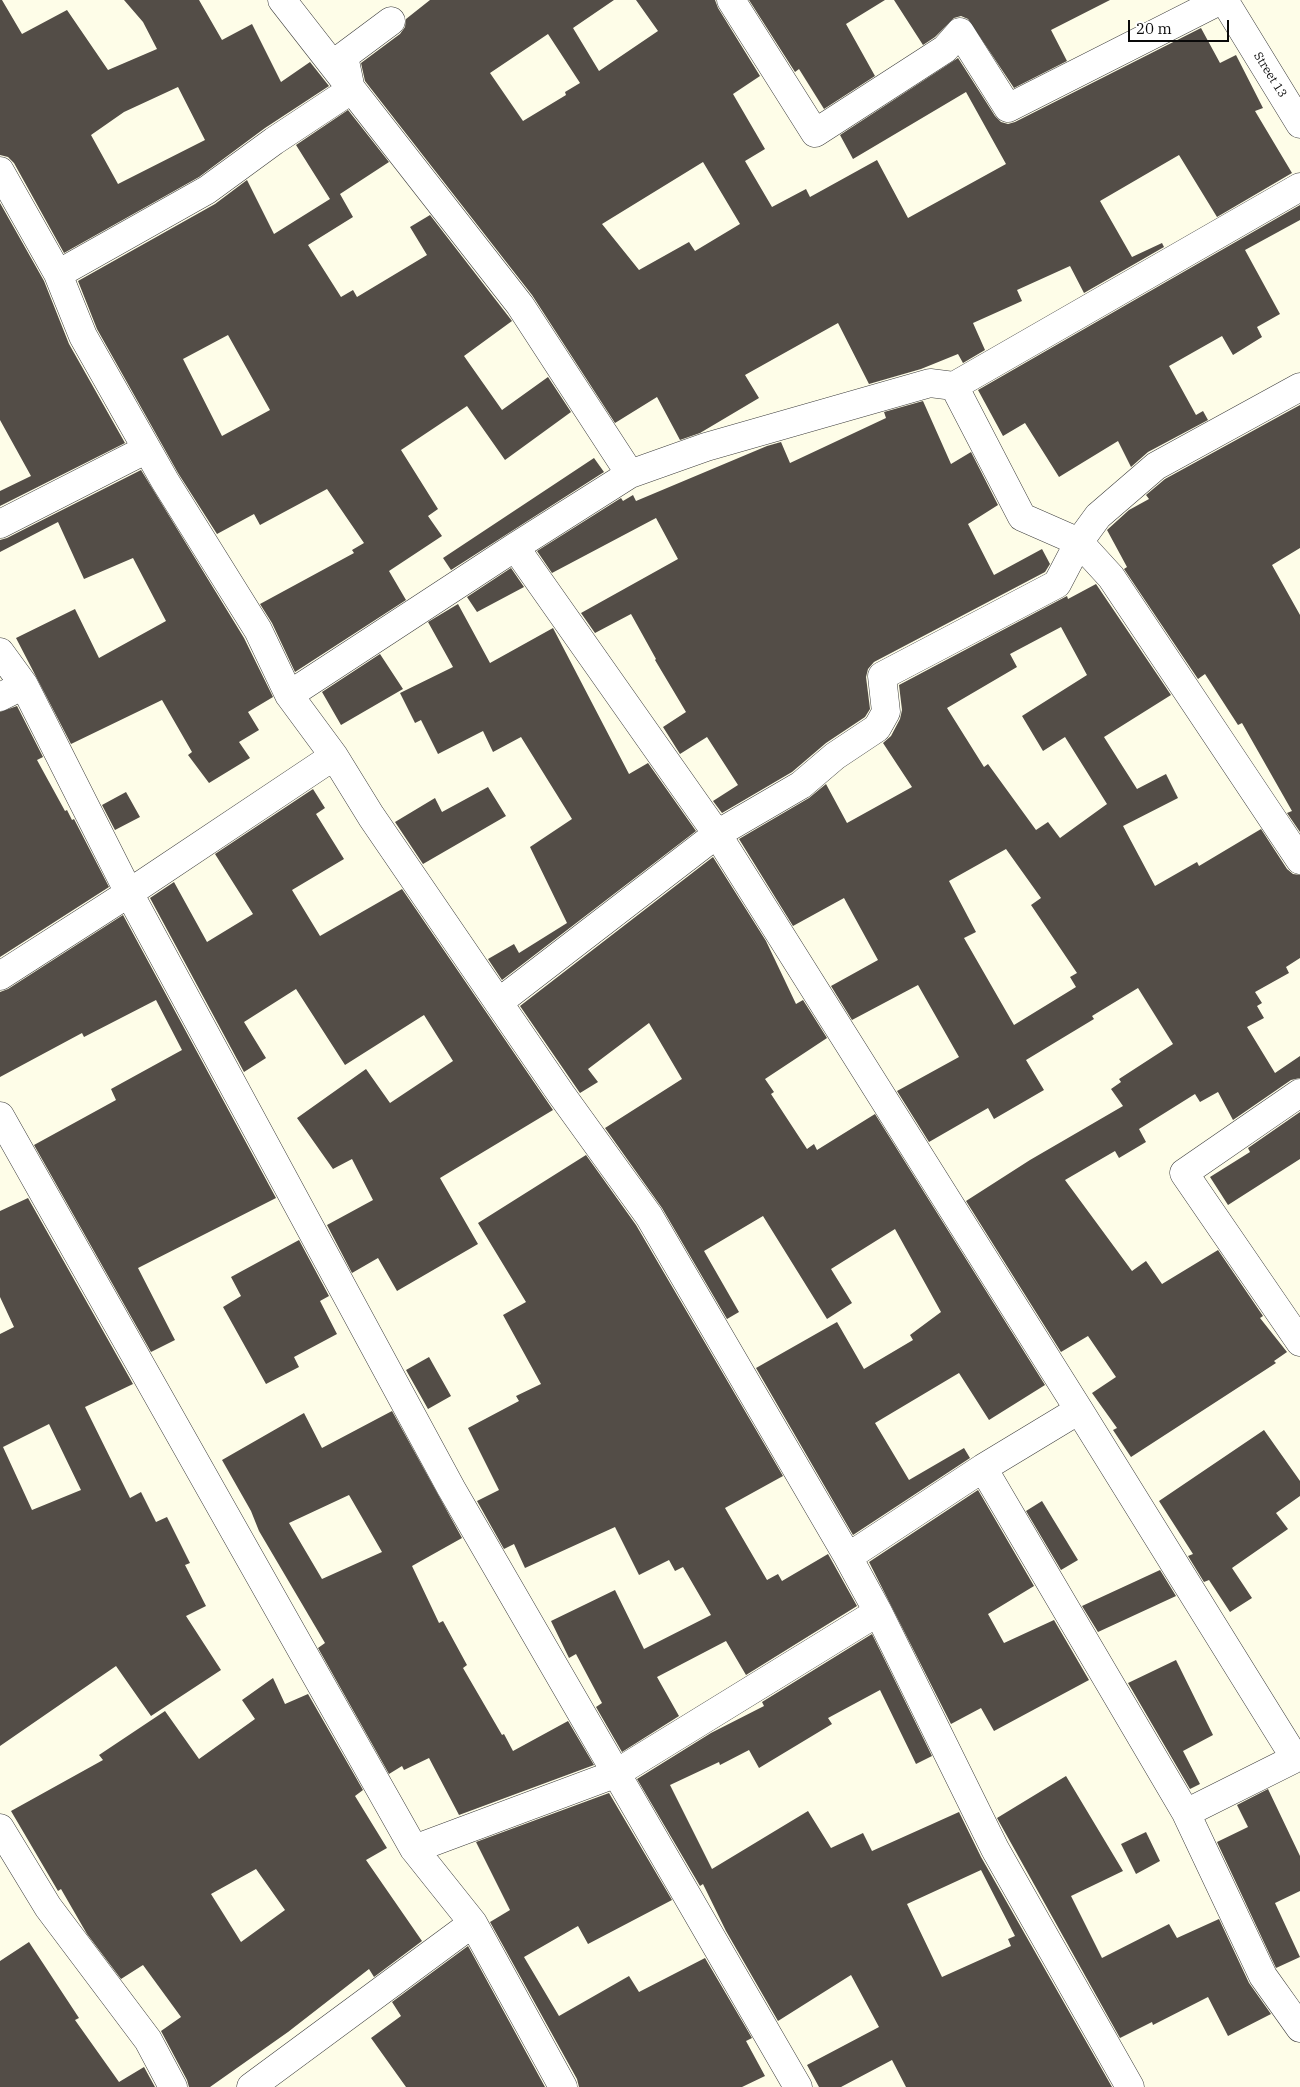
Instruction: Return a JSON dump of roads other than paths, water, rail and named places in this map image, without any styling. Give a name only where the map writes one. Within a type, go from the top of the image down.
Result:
[{"type":"street","points":[[282,0],[520,305],[630,474]]},
{"type":"street","points":[[731,0],[815,134],[945,49],[960,32],[1008,108],[1222,0]]},
{"type":"street","name":"Street 13","points":[[1222,0],[1300,124]]},
{"type":"street","points":[[351,90],[344,56],[391,21]]},
{"type":"street","points":[[58,274],[207,190],[274,141],[351,90]]},
{"type":"street","points":[[0,171],[58,274],[84,336],[165,481],[258,630],[289,695],[334,756],[370,816],[561,1094],[649,1216],[848,1557],[878,1612],[995,1849],[1130,2087]]},
{"type":"street","points":[[289,695],[630,474],[706,447],[930,384],[954,386],[1300,188]]},
{"type":"street","points":[[954,386],[1022,517],[1079,542],[1111,577],[1300,860]]},
{"type":"street","points":[[499,1002],[717,834],[801,785],[835,756],[876,728],[886,712],[882,676],[1057,584],[1079,542],[1098,516],[1156,466],[1300,387]]},
{"type":"street","points":[[0,524],[147,449]]},
{"type":"street","points":[[515,547],[717,834],[1298,1757],[1186,1813]]},
{"type":"street","points":[[0,652],[24,685],[129,893],[451,1488],[798,2087]]},
{"type":"street","points":[[0,697],[24,685]]},
{"type":"street","points":[[0,976],[129,893],[334,756]]},
{"type":"street","points":[[1300,1093],[1184,1173],[1300,1342]]},
{"type":"street","points":[[0,1116],[414,1849],[472,1923],[563,2087]]},
{"type":"street","points":[[848,1557],[983,1468],[1079,1410]]},
{"type":"street","points":[[983,1468],[1186,1813],[1263,1976],[1300,2028]]},
{"type":"street","points":[[414,1849],[615,1774],[878,1612]]},
{"type":"street","points":[[0,1828],[48,1907],[148,2040],[173,2087]]},
{"type":"street","points":[[251,2087],[472,1923]]}]
